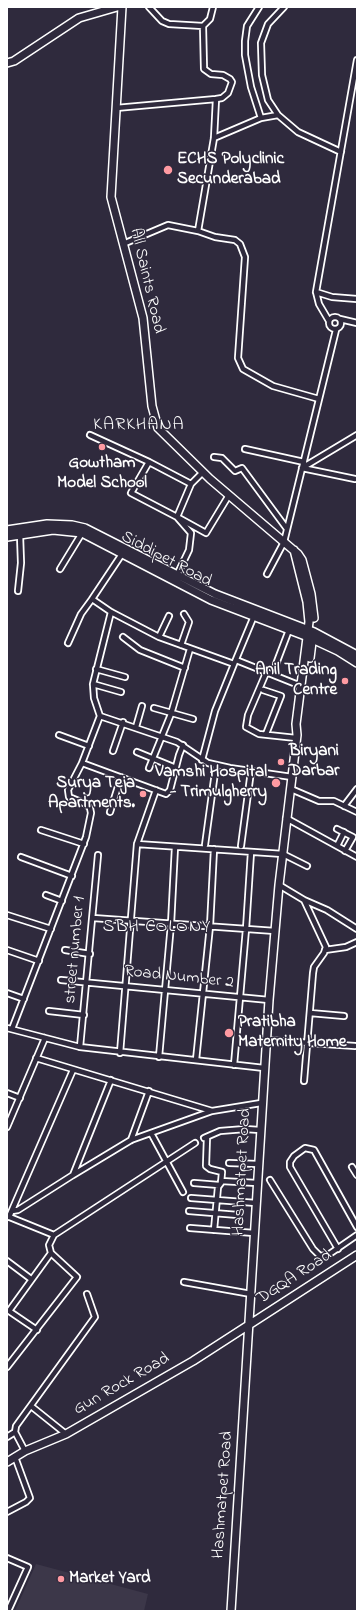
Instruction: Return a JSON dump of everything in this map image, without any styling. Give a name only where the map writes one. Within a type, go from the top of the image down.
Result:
[{"type":"main road","points":[[7,63],[79,18],[117,7]]},
{"type":"main road","name":"All Saints Road","points":[[122,7],[111,197],[143,318],[152,406],[158,428],[203,472],[294,550],[307,602],[311,634]]},
{"type":"main road","name":"Siddipet Road","points":[[7,530],[47,524],[78,526],[102,536],[215,594],[311,634]]},
{"type":"main road","name":"Siddipet Road","points":[[7,537],[53,530],[82,533],[211,600],[289,630],[311,634]]},
{"type":"main road","points":[[311,634],[357,655]]},
{"type":"main road","points":[[311,634],[357,663]]},
{"type":"main road","name":"Hashmatpet Road","points":[[230,1611],[251,1294],[261,1103],[269,1000],[282,854],[292,777],[296,724],[301,686],[311,634]]},
{"type":"main road","name":"Hashmatpet Road","points":[[296,736],[300,724],[311,634]]},
{"type":"main road","name":"DGQA Road","points":[[249,1326],[357,1255]]},
{"type":"main road","name":"Gun Rock Road","points":[[7,1462],[24,1451],[66,1434],[187,1365],[249,1326]]},
{"type":"street","points":[[149,7],[162,21],[169,24],[203,26]]},
{"type":"street","points":[[116,108],[216,99],[228,93],[232,82],[230,79],[223,75],[211,74],[204,69],[203,26],[210,19],[213,7]]},
{"type":"street","points":[[258,7],[248,26],[245,55],[251,87],[261,118]]},
{"type":"street","points":[[284,7],[268,24],[261,43],[262,75],[268,100],[278,115],[298,132],[341,152]]},
{"type":"street","points":[[336,330],[331,328],[329,321],[319,304],[316,292],[357,60]]},
{"type":"street","points":[[198,231],[214,138],[216,99]]},
{"type":"street","points":[[214,138],[261,118],[278,115]]},
{"type":"street","points":[[124,244],[154,232],[164,226],[198,231],[215,237],[235,240],[243,249],[245,270],[238,358],[243,369],[273,386],[319,399]]},
{"type":"street","points":[[316,292],[332,296],[357,299]]},
{"type":"street","points":[[329,321],[333,317],[357,323]]},
{"type":"street","points":[[266,574],[284,542],[288,529],[336,330],[341,326],[340,319]]},
{"type":"street","points":[[90,435],[149,462],[191,484]]},
{"type":"street","points":[[302,468],[357,435]]},
{"type":"street","points":[[245,449],[304,462]]},
{"type":"street","points":[[214,457],[222,458],[235,471],[242,468],[288,529]]},
{"type":"street","points":[[149,462],[131,493],[206,533],[229,494]]},
{"type":"street","points":[[302,468],[355,478]]},
{"type":"street","points":[[177,517],[191,484],[203,472]]},
{"type":"street","points":[[177,517],[191,533],[189,550],[177,575]]},
{"type":"street","points":[[60,569],[82,533]]},
{"type":"street","points":[[18,590],[21,563],[20,535]]},
{"type":"street","points":[[68,643],[81,614],[122,554]]},
{"type":"street","points":[[92,599],[111,612],[159,638],[235,662],[301,686]]},
{"type":"street","points":[[111,612],[96,669],[94,684],[94,698],[100,716],[82,763],[69,786],[68,794],[69,797],[86,804],[90,808],[91,813],[84,844],[24,999],[9,1029],[80,1047],[120,1053],[264,1068]]},
{"type":"street","points":[[181,645],[189,622],[184,614]]},
{"type":"street","points":[[159,638],[169,616]]},
{"type":"street","points":[[202,760],[215,711],[254,616]]},
{"type":"street","points":[[276,664],[289,630]]},
{"type":"street","points":[[123,637],[140,650],[185,668]]},
{"type":"street","points":[[149,768],[172,714],[190,649]]},
{"type":"street","points":[[96,669],[125,677]]},
{"type":"street","points":[[266,673],[245,723],[248,730],[259,734],[296,736]]},
{"type":"street","points":[[94,684],[121,692]]},
{"type":"street","points":[[263,690],[281,696],[266,734]]},
{"type":"street","points":[[136,727],[142,706]]},
{"type":"street","points":[[154,708],[193,719]]},
{"type":"street","points":[[100,716],[123,722],[183,745],[202,760],[216,765],[292,777]]},
{"type":"street","points":[[113,751],[123,722]]},
{"type":"street","points":[[59,735],[89,746]]},
{"type":"street","points":[[82,763],[168,793],[183,745]]},
{"type":"street","points":[[137,752],[176,768]]},
{"type":"street","points":[[205,845],[216,765]]},
{"type":"street","points":[[240,846],[250,771]]},
{"type":"street","points":[[110,812],[121,777]]},
{"type":"street","points":[[290,789],[314,799],[334,801],[357,812]]},
{"type":"street","points":[[344,806],[357,789]]},
{"type":"street","points":[[120,1053],[137,844],[156,790]]},
{"type":"street","points":[[286,818],[357,857]]},
{"type":"street","points":[[337,829],[353,837],[345,851]]},
{"type":"street","points":[[41,830],[84,844]]},
{"type":"street","points":[[337,846],[344,832]]},
{"type":"street","points":[[137,844],[282,854],[307,866]]},
{"type":"street","points":[[159,1057],[171,924],[175,847]]},
{"type":"street","points":[[196,1060],[210,926],[214,849]]},
{"type":"street","points":[[234,1065],[251,852]]},
{"type":"street","name":"street number 1","points":[[80,1047],[90,954],[98,854]]},
{"type":"street","points":[[21,857],[72,876]]},
{"type":"street","points":[[279,885],[304,900],[327,910],[357,929]]},
{"type":"street","points":[[46,895],[62,901]]},
{"type":"street","points":[[304,900],[322,936],[326,950],[313,973],[304,1081]]},
{"type":"street","points":[[7,915],[51,929]]},
{"type":"street","points":[[93,918],[275,931]]},
{"type":"street","points":[[326,950],[346,947],[357,942]]},
{"type":"street","points":[[7,950],[39,961]]},
{"type":"street","points":[[65,950],[90,954]]},
{"type":"street","name":"Road Number 2","points":[[60,980],[269,1000]]},
{"type":"street","points":[[7,993],[24,999]]},
{"type":"street","points":[[49,1011],[84,1015]]},
{"type":"street","points":[[310,1013],[344,1016]]},
{"type":"street","points":[[7,1127],[45,1038]]},
{"type":"street","points":[[266,1040],[355,1046]]},
{"type":"street","points":[[36,1058],[212,1111]]},
{"type":"street","points":[[54,1235],[8,1217],[12,1211],[73,1070]]},
{"type":"street","points":[[73,1175],[111,1080]]},
{"type":"street","points":[[131,1140],[148,1091]]},
{"type":"street","points":[[7,1093],[20,1098]]},
{"type":"street","points":[[12,1211],[24,1206],[131,1140],[212,1111],[261,1103]]},
{"type":"street","points":[[214,1230],[222,1171],[210,1169],[206,1166],[205,1137],[220,1131],[232,1129],[260,1130]]},
{"type":"street","points":[[151,1133],[183,1192]]},
{"type":"street","points":[[7,1367],[77,1277],[51,1254],[49,1245],[54,1235],[195,1143]]},
{"type":"street","points":[[338,1249],[290,1167],[290,1162],[294,1156],[305,1148],[314,1150],[357,1227]]},
{"type":"street","points":[[229,1163],[258,1164]]},
{"type":"street","points":[[352,1166],[357,1175]]},
{"type":"street","points":[[270,1180],[316,1253],[324,1256],[338,1249],[357,1235]]},
{"type":"street","points":[[194,1183],[257,1183]]},
{"type":"street","points":[[191,1198],[256,1203]]},
{"type":"street","points":[[189,1211],[238,1215]]},
{"type":"street","points":[[190,1228],[254,1233]]},
{"type":"street","points":[[37,1330],[8,1310],[51,1254]]},
{"type":"street","points":[[7,1261],[31,1280]]},
{"type":"street","points":[[184,1282],[251,1294]]},
{"type":"street","points":[[24,1451],[15,1432],[16,1426],[95,1317],[87,1294]]},
{"type":"street","points":[[7,1357],[12,1361]]},
{"type":"street","points":[[31,1406],[66,1434]]},
{"type":"street","points":[[7,1437],[15,1432]]},
{"type":"street","points":[[7,1512],[26,1502],[30,1498],[15,1457]]},
{"type":"street","points":[[7,1558],[28,1567],[8,1611]]},
{"type":"shaded area","name":"Market Yard","points":[[36,1564],[148,1594],[144,1611],[15,1611]]},
{"type":"place","name":"ECHS Polyclinic Secunderabad","points":[[168,170]]},
{"type":"place","name":"Gowtham Model School","points":[[102,447]]},
{"type":"place","name":"Anil Trading Centre","points":[[345,681]]},
{"type":"place","name":"Biryani Darbar","points":[[281,762]]},
{"type":"place","name":"Vamshi Hospital - Trimulgherry","points":[[276,783]]},
{"type":"place","name":"Surya Teja Apartments.","points":[[143,794]]},
{"type":"place","name":"Pratibha Maternity Home","points":[[229,1033]]},
{"type":"place","name":"Market Yard","points":[[61,1579]]},
{"type":"district","name":"KARKHANA","points":[[139,426]]},
{"type":"district","name":"SBH COLONY","points":[[157,928]]}]
